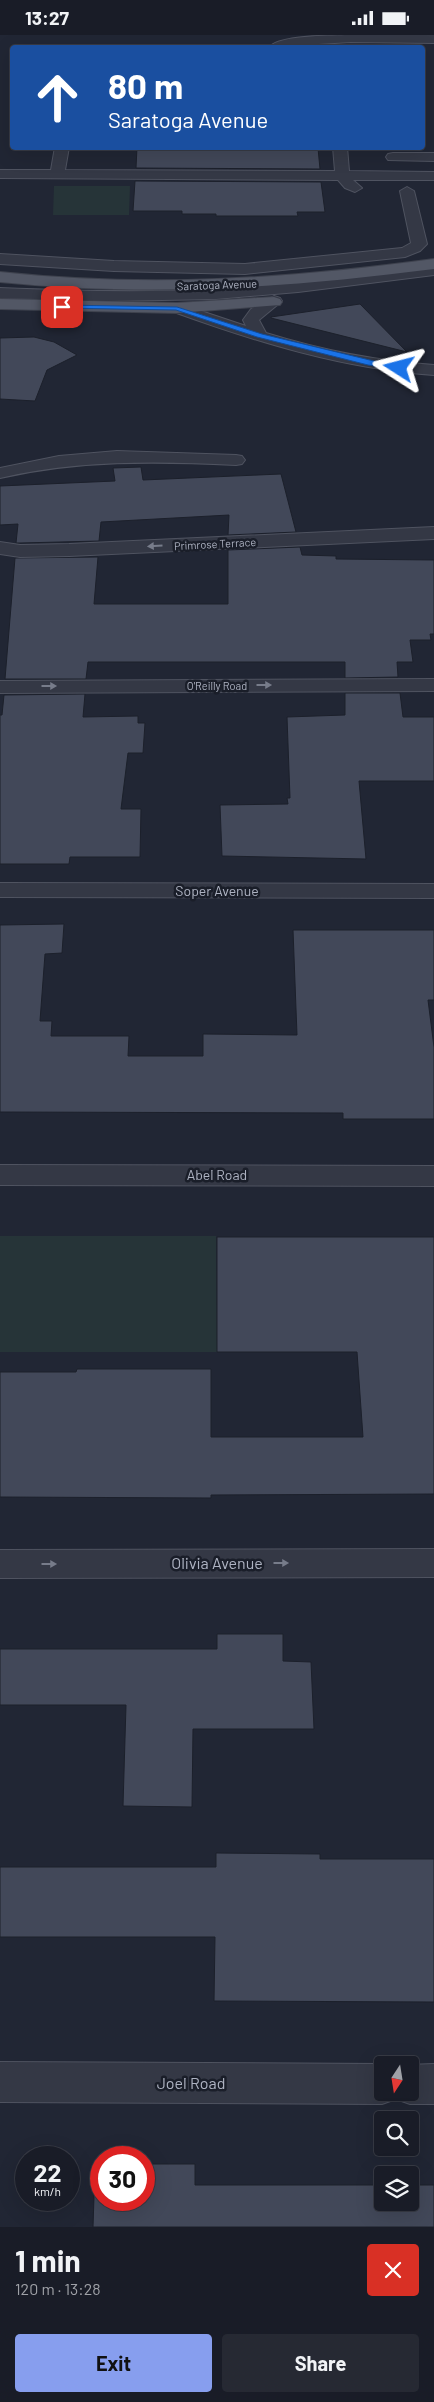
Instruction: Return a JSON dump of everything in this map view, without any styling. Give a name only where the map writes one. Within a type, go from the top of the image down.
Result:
[{"type":"main road","name":"Saratoga Avenue","points":[[0,277],[147,287],[240,285],[302,280],[434,263]]},
{"type":"main road","name":"Saratoga Avenue","points":[[0,304],[177,309],[274,301],[434,281]]},
{"type":"street","points":[[281,45],[320,39],[434,39]]},
{"type":"street","points":[[56,175],[61,150]]},
{"type":"street","points":[[340,150],[342,176],[347,185],[356,189],[371,190]]},
{"type":"street","points":[[393,157],[434,157]]},
{"type":"street","points":[[94,161],[152,163],[154,175]]},
{"type":"street","points":[[0,174],[434,177]]},
{"type":"street","points":[[0,259],[114,266],[245,269],[405,252],[419,244],[401,191],[425,191]]},
{"type":"street","points":[[0,293],[122,296],[216,294],[346,282],[434,270]]},
{"type":"street","points":[[0,297],[110,301],[205,300],[306,292],[434,275]]},
{"type":"street","points":[[260,336],[251,320],[257,312],[274,301]]},
{"type":"street","points":[[177,309],[260,336],[368,363],[434,370]]},
{"type":"street","points":[[0,473],[22,467],[100,456],[154,455],[236,460]]},
{"type":"street","name":"Primrose Terrace","points":[[0,537],[247,529],[337,529],[432,533]]},
{"type":"street","name":"Primrose Terrace","points":[[0,548],[45,551],[432,533]]},
{"type":"street","name":"O'Reilly Road","points":[[0,687],[434,685]]},
{"type":"street","name":"Soper Avenue","points":[[0,890],[434,891]]},
{"type":"street","name":"Abel Road","points":[[0,1175],[434,1176]]},
{"type":"street","name":"Olivia Avenue","points":[[0,1563],[434,1563]]},
{"type":"street","name":"Joel Road","points":[[0,2082],[374,2084]]},
{"type":"street","points":[[419,2084],[434,2084]]},
{"type":"shaded area","points":[[54,186],[130,186],[129,215],[53,215]]},
{"type":"shaded area","points":[[0,1236],[216,1236],[217,1352],[0,1352]]},
{"type":"building","points":[[137,150],[318,150],[320,169],[136,168]]},
{"type":"building","points":[[135,181],[321,182],[325,212],[297,212],[298,216],[216,216],[216,214],[182,214],[182,211],[133,211]]},
{"type":"building","points":[[360,304],[407,352],[271,318],[271,317]]},
{"type":"building","points":[[34,337],[54,342],[77,355],[47,370],[35,401],[0,399],[0,338]]},
{"type":"building","points":[[141,467],[143,480],[281,474],[296,532],[228,535],[229,515],[101,522],[99,541],[16,543],[18,524],[0,525],[0,486],[115,481],[113,468]]},
{"type":"building","points":[[300,547],[302,555],[336,556],[336,559],[434,560],[434,634],[430,634],[431,640],[410,640],[413,662],[397,662],[398,677],[345,678],[345,662],[88,662],[86,679],[5,679],[15,558],[98,557],[94,604],[228,604],[228,550]]},
{"type":"building","points":[[345,693],[400,693],[403,717],[434,717],[434,781],[359,781],[366,859],[222,856],[220,805],[288,804],[287,798],[290,798],[287,717],[345,715]]},
{"type":"building","points":[[85,694],[83,717],[138,716],[138,723],[145,723],[143,753],[128,753],[121,809],[141,809],[140,857],[70,857],[69,864],[0,864],[0,715],[2,715],[4,695]]},
{"type":"building","points":[[64,924],[62,953],[45,954],[40,1021],[52,1021],[51,1036],[129,1036],[128,1056],[203,1056],[203,1034],[297,1035],[293,930],[434,930],[434,1000],[428,1000],[434,1047],[434,1119],[343,1119],[343,1113],[0,1112],[0,925]]},
{"type":"building","points":[[217,1237],[434,1237],[434,1494],[211,1495],[211,1498],[0,1497],[0,1372],[76,1372],[77,1369],[211,1369],[211,1437],[363,1437],[357,1352],[217,1352]]},
{"type":"building","points":[[217,1634],[283,1634],[283,1661],[311,1662],[314,1729],[193,1729],[192,1807],[123,1806],[126,1705],[0,1705],[0,1649],[217,1649]]},
{"type":"building","points":[[216,1853],[320,1854],[320,1859],[434,1859],[434,2002],[214,2001],[215,1937],[0,1937],[0,1867],[216,1867]]},
{"type":"building","points":[[155,2164],[195,2164],[195,2185],[374,2185],[374,2211],[419,2211],[419,2185],[434,2185],[434,2227],[93,2227],[94,2211],[155,2211]]},
{"type":"route","points":[[62,307],[177,309],[260,336],[340,357],[399,368]]}]
